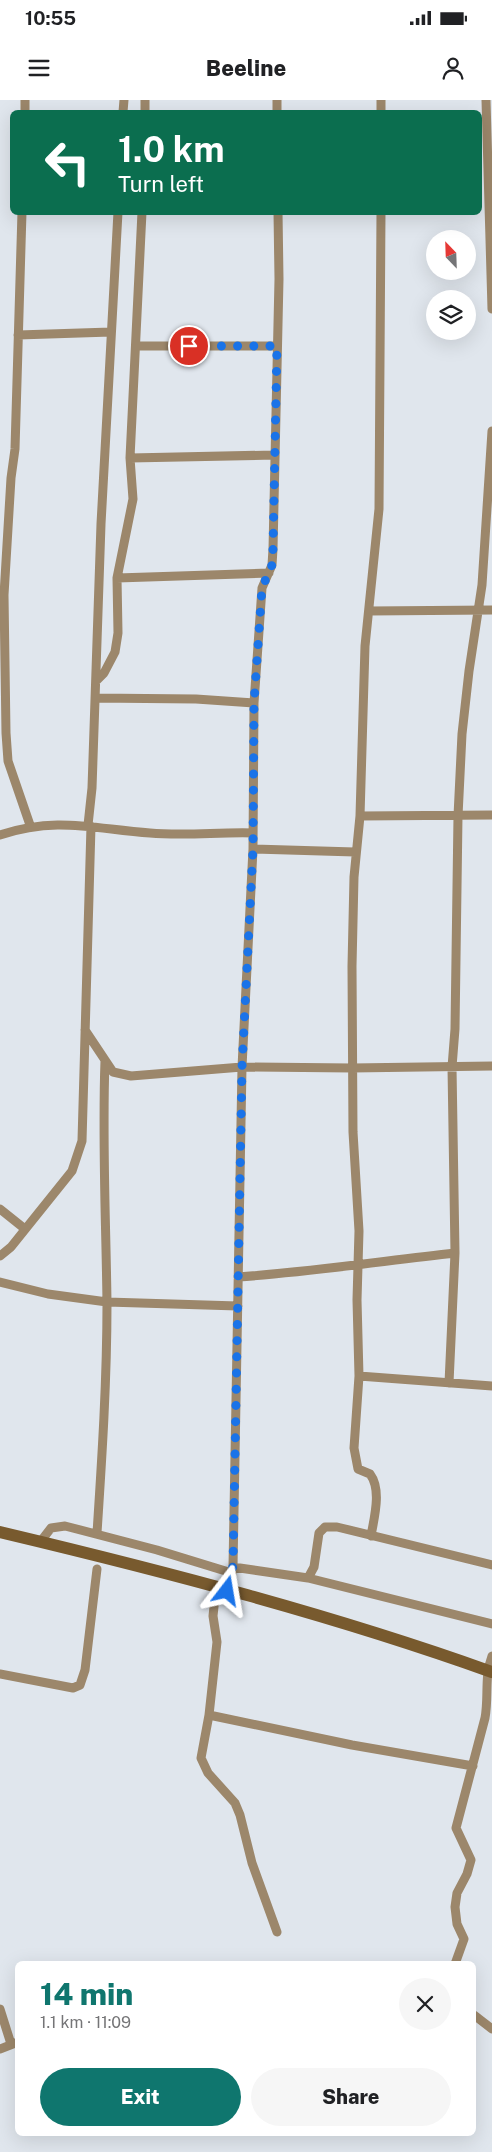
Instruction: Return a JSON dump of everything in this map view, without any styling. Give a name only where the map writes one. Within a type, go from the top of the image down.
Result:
[{"type":"street","points":[[486,100],[492,308]]},
{"type":"street","points":[[22,215],[15,449],[2,594],[8,761],[30,826]]},
{"type":"street","points":[[0,1256],[25,1229],[72,1171],[82,1141],[89,825],[92,788],[102,494],[118,215]]},
{"type":"street","points":[[96,681],[104,673],[115,652],[118,633],[117,578],[133,499],[130,458],[142,215]]},
{"type":"street","points":[[277,1932],[252,1863],[235,1802],[208,1773],[202,1762],[203,1740],[209,1715],[217,1642],[213,1616],[222,1589],[232,1570],[242,1067],[253,849],[254,703],[262,588],[270,573],[273,549],[278,215]]},
{"type":"street","points":[[370,1536],[375,1511],[375,1482],[370,1474],[358,1470],[354,1460],[354,1426],[359,1376],[359,1231],[352,1068],[356,852],[360,816],[365,646],[379,509],[381,215]]},
{"type":"street","points":[[18,335],[111,332]]},
{"type":"street","points":[[136,346],[277,346]]},
{"type":"street","points":[[449,1383],[455,1253],[452,1067],[455,1029],[458,816],[463,725],[479,610],[492,452],[492,431]]},
{"type":"street","points":[[130,458],[274,455]]},
{"type":"street","points":[[117,578],[270,573]]},
{"type":"street","points":[[369,611],[492,610]]},
{"type":"street","points":[[95,698],[196,699],[254,703]]},
{"type":"street","points":[[360,816],[492,815]]},
{"type":"street","points":[[0,835],[30,826],[89,825],[153,834],[253,833]]},
{"type":"street","points":[[253,849],[356,852]]},
{"type":"street","points":[[85,1030],[113,1072],[131,1076],[242,1067],[492,1066]]},
{"type":"street","points":[[97,1534],[104,1417],[106,1302],[103,1141],[105,1061]]},
{"type":"street","points":[[0,1209],[25,1229]]},
{"type":"street","points":[[238,1277],[303,1272],[455,1253]]},
{"type":"street","points":[[0,1282],[48,1294],[106,1302],[238,1306]]},
{"type":"street","points":[[359,1376],[492,1386]]},
{"type":"street","points":[[40,1541],[51,1528],[59,1526],[97,1534],[232,1570],[308,1578],[492,1624]]},
{"type":"street","points":[[308,1578],[314,1566],[317,1539],[321,1530],[325,1527],[337,1527],[492,1565]]},
{"type":"street","points":[[0,1532],[222,1589],[489,1671]]},
{"type":"street","points":[[0,1674],[73,1688],[80,1685],[85,1670],[97,1569]]},
{"type":"street","points":[[456,1961],[464,1939],[457,1924],[455,1907],[457,1893],[467,1874],[470,1860],[456,1828],[473,1766],[488,1699],[489,1671],[492,1656]]},
{"type":"street","points":[[209,1715],[352,1745],[473,1766]]},
{"type":"street","points":[[0,2009],[14,2043],[0,2049]]},
{"type":"street","points":[[476,2016],[492,2029]]},
{"type":"route","points":[[189,346],[277,346],[272,565],[262,588],[260,602],[254,703],[253,849],[242,1067],[233,1566],[227,1591]]}]
